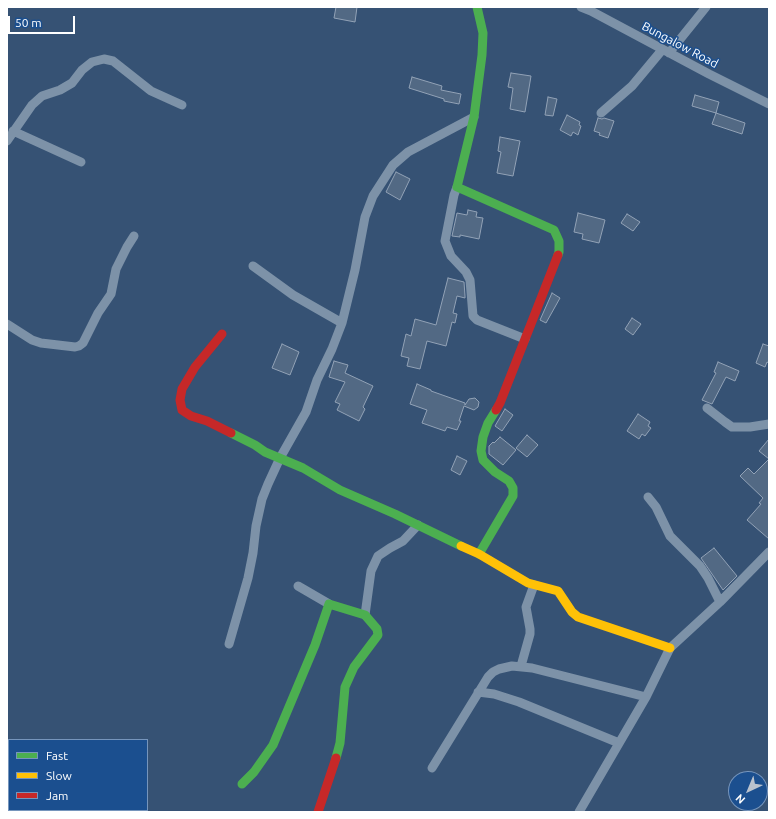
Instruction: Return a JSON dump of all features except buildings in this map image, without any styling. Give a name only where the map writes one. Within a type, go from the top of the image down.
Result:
[{"type":"street","points":[[477,7],[483,33],[482,55],[474,117],[454,195],[445,241],[451,256],[466,272],[470,280],[473,316],[477,320],[525,339]]},
{"type":"street","name":"Bungalow Road","points":[[580,7],[615,24],[665,52],[769,104]]},
{"type":"street","points":[[601,113],[632,86],[706,7]]},
{"type":"street","points":[[7,141],[32,105],[42,96],[60,90],[72,83],[82,70],[92,62],[104,59],[113,61],[151,91],[182,105]]},
{"type":"street","points":[[229,644],[249,572],[262,499],[280,458],[306,412],[317,380],[332,349],[342,323],[355,270],[365,217],[374,196],[393,165],[408,152],[474,117]]},
{"type":"street","points":[[13,131],[81,162]]},
{"type":"street","points":[[457,187],[554,230],[559,241],[559,252],[500,403],[488,423],[481,451],[483,460],[495,472],[509,481],[513,488],[513,496],[479,554]]},
{"type":"street","points":[[7,324],[32,340],[41,343],[75,347],[79,346],[83,343],[98,313],[111,294],[116,269],[134,236]]},
{"type":"street","points":[[253,266],[293,295],[342,323]]},
{"type":"street","points":[[222,334],[195,367],[182,389],[180,400],[182,410],[191,416],[255,445],[265,452],[303,468],[340,490],[479,554],[522,580],[534,585],[558,591],[572,612],[578,617],[670,648]]},
{"type":"street","points":[[707,408],[732,426],[750,427],[769,424]]},
{"type":"street","points":[[648,497],[656,507],[670,536],[700,566],[720,602]]},
{"type":"street","points":[[365,615],[371,571],[378,556],[403,541],[418,525]]},
{"type":"street","points":[[579,812],[646,697],[670,648],[720,602],[769,552]]},
{"type":"street","points":[[521,666],[530,634],[526,607],[534,585]]},
{"type":"street","points":[[298,586],[329,604],[365,615],[377,629],[378,635],[354,667],[345,687],[340,743],[318,812]]},
{"type":"street","points":[[242,784],[254,772],[273,745],[315,645],[329,604]]},
{"type":"street","points":[[432,768],[488,677],[493,672],[504,667],[521,666],[646,697]]},
{"type":"street","points":[[478,692],[494,694],[519,702],[619,743]]},
{"type":"traffic: fast","points":[[477,7],[483,33],[482,55],[474,117],[457,187],[554,230],[559,241],[558,255]]},
{"type":"traffic: fast","points":[[479,554],[513,496],[513,488],[509,481],[495,472],[483,460],[481,451],[483,437],[488,423],[496,410]]},
{"type":"traffic: fast","points":[[231,433],[255,445],[265,452],[303,468],[340,490],[395,514],[461,546]]},
{"type":"traffic: fast","points":[[242,784],[254,772],[273,745],[315,645],[329,604],[365,615],[377,629],[378,635],[354,667],[345,687],[340,743],[336,758]]},
{"type":"traffic: slow","points":[[461,546],[479,554],[528,583],[558,591],[572,612],[578,617],[670,648]]},
{"type":"traffic: jam","points":[[496,410],[558,255]]},
{"type":"traffic: jam","points":[[222,334],[195,367],[182,389],[180,400],[182,410],[191,416],[207,421],[231,433]]},
{"type":"traffic: jam","points":[[318,812],[336,758]]}]
